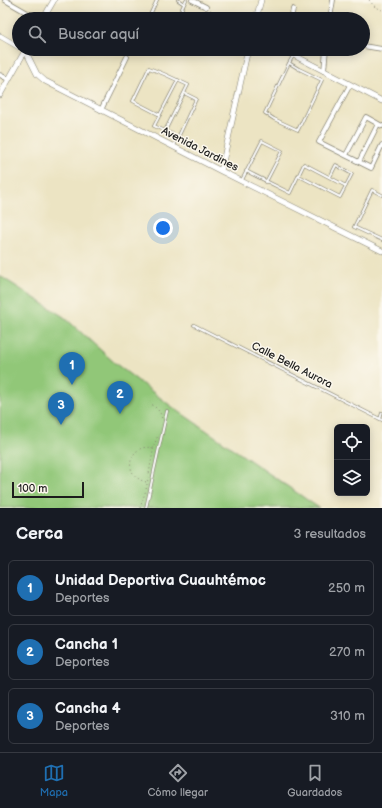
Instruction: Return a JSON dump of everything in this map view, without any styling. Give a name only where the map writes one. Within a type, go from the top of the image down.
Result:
[{"type":"street","points":[[5,0],[26,12]]},
{"type":"street","points":[[46,12],[54,0]]},
{"type":"street","points":[[192,0],[206,7]]},
{"type":"street","points":[[258,12],[261,0]]},
{"type":"street","points":[[331,12],[333,0]]},
{"type":"street","points":[[0,36],[12,43]]},
{"type":"street","points":[[370,47],[382,48]]},
{"type":"street","points":[[0,95],[21,56]]},
{"type":"street","name":"Avenida Jardines","points":[[28,56],[37,74],[44,81],[382,252]]},
{"type":"street","points":[[221,171],[246,56]]},
{"type":"street","points":[[296,56],[382,101]]},
{"type":"street","points":[[324,71],[325,56]]},
{"type":"street","points":[[101,110],[127,57]]},
{"type":"street","points":[[0,75],[8,79]]},
{"type":"street","points":[[350,85],[319,142],[371,168],[382,145]]},
{"type":"street","points":[[346,155],[366,117],[380,125],[359,162]]},
{"type":"lane","points":[[151,12],[157,0]]},
{"type":"lane","points":[[178,0],[184,4]]},
{"type":"lane","points":[[180,12],[186,0]]},
{"type":"lane","points":[[289,63],[322,80],[298,130],[265,113],[289,63],[293,56]]},
{"type":"lane","points":[[160,115],[133,101],[149,68],[188,85],[165,131]]},
{"type":"lane","points":[[178,80],[154,126],[179,137]]},
{"type":"lane","points":[[173,147],[196,99],[184,93]]},
{"type":"lane","points":[[241,181],[262,141],[282,151],[266,182]]},
{"type":"lane","points":[[246,171],[290,193],[304,164],[346,186]]},
{"type":"lane","points":[[298,176],[340,197],[352,174],[336,165],[330,177]]},
{"type":"lane","points":[[382,194],[372,190],[354,227],[382,240]]},
{"type":"lane","name":"Calle Bella Aurora","points":[[194,325],[381,420]]},
{"type":"lane","points":[[146,508],[167,410]]},
{"type":"lane","points":[[381,420],[382,413]]},
{"type":"path","points":[[369,0],[374,6],[382,10]]},
{"type":"path","points":[[206,7],[215,12]]},
{"type":"path","points":[[149,402],[157,408],[161,415],[162,422]]},
{"type":"path","points":[[140,508],[158,434]]},
{"type":"path","points":[[147,483],[135,476],[130,465],[131,460],[133,455],[143,447],[154,448]]},
{"type":"green space","points":[[0,276],[64,317],[116,364],[171,406],[319,508],[0,508]]},
{"type":"place","name":"Unidad Deportiva Cuauhtémoc","points":[[72,385]]},
{"type":"place","name":"Cancha 1","points":[[120,414]]},
{"type":"place","name":"Cancha 4","points":[[61,425]]}]
